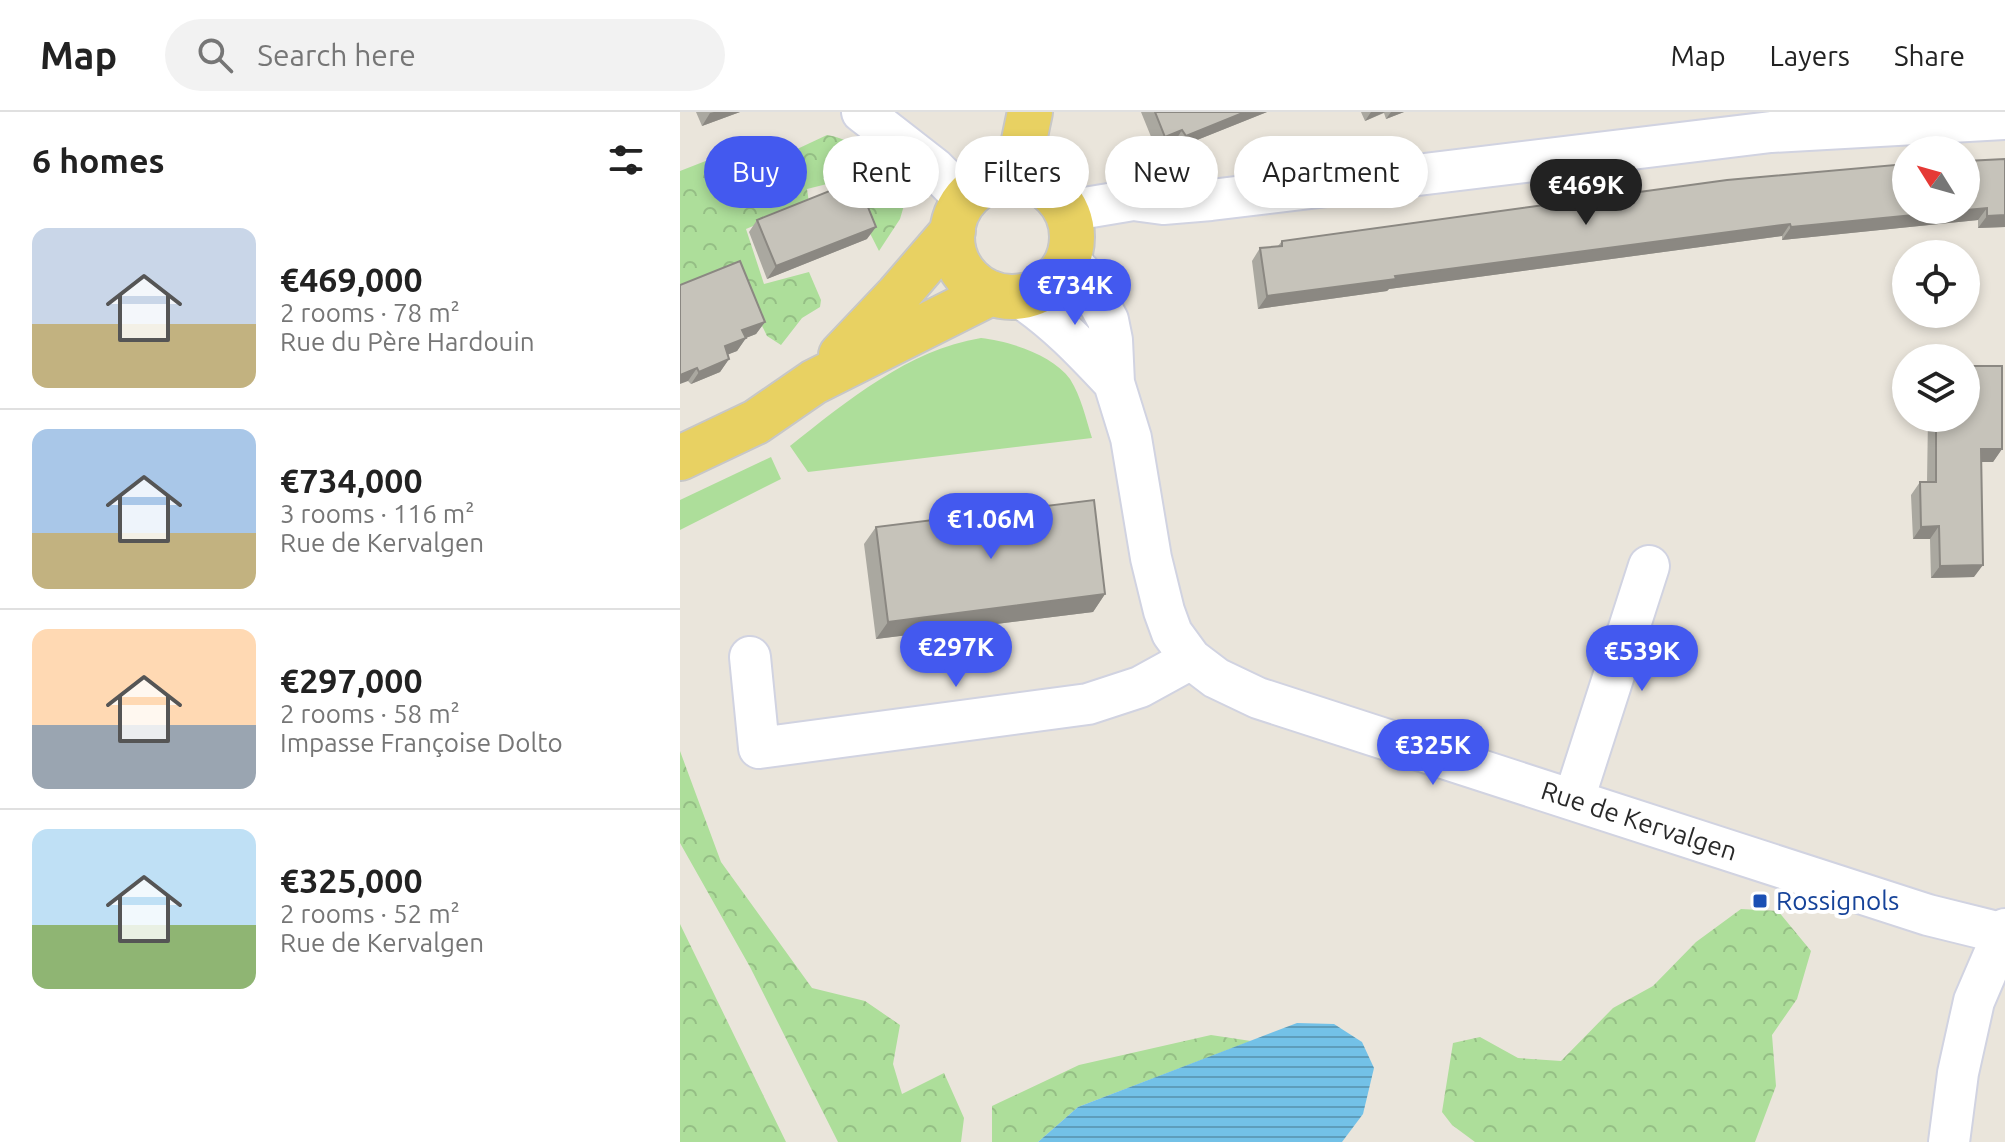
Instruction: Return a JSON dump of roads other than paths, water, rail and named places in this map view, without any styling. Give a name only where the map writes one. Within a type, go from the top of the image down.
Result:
[{"type":"main road","points":[[1025,136],[1030,112]]},
{"type":"main road","points":[[814,382],[898,295],[966,208]]},
{"type":"main road","points":[[680,458],[756,422],[814,382],[1004,294],[1035,292],[1049,284],[1068,258],[1071,226],[1065,208]]},
{"type":"main road","points":[[959,215],[953,246],[965,275],[1004,294]]},
{"type":"street","points":[[1067,211],[1133,200],[1178,203],[1211,200],[1771,122],[2005,119]]},
{"type":"street","points":[[876,123],[934,168],[959,215]]},
{"type":"street","name":"Rue de Kervalgen","points":[[1068,258],[1085,278],[1108,320],[1114,383],[1131,438],[1151,558],[1164,611],[1172,633],[1191,659],[1216,678],[1258,698],[1928,915],[2004,932]]},
{"type":"street","name":"Rue de Kervalgen","points":[[1004,294],[1051,319],[1114,383]]},
{"type":"street","points":[[1574,799],[1649,566]]},
{"type":"street","points":[[750,657],[759,748],[1088,704],[1140,687],[1191,659]]},
{"type":"street","points":[[1949,1142],[1958,1073],[1974,1001],[2004,932]]},
{"type":"water","points":[[1297,1023],[1334,1024],[1362,1042],[1374,1068],[1363,1114],[1342,1142],[1038,1142],[1078,1107]]},
{"type":"place","name":"Rossignols","points":[[1760,901]]}]
